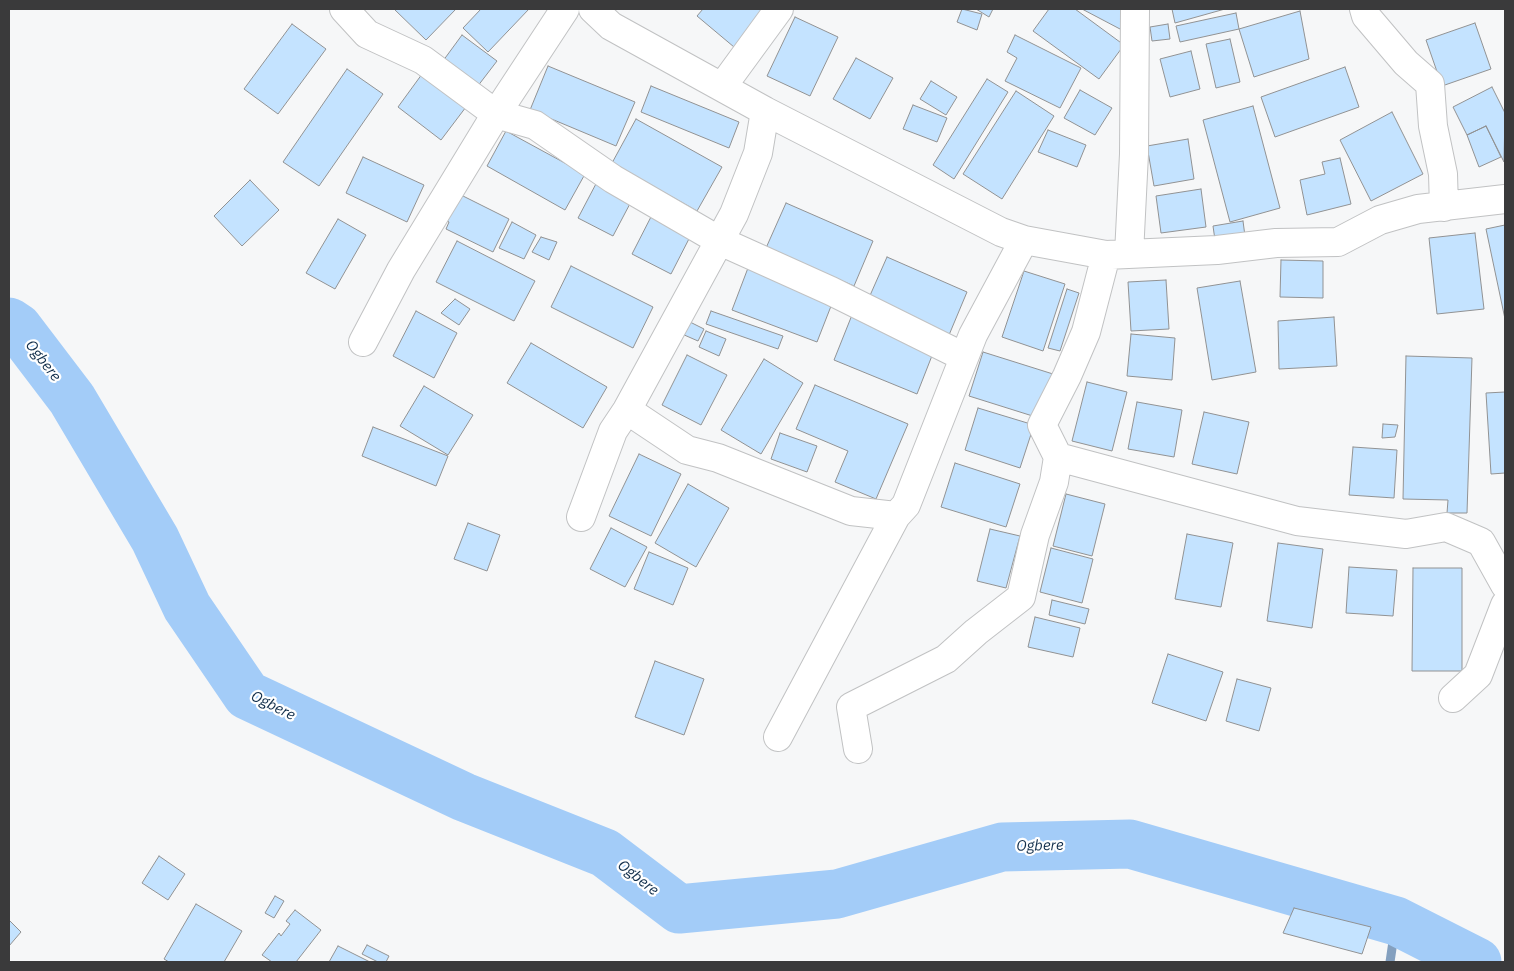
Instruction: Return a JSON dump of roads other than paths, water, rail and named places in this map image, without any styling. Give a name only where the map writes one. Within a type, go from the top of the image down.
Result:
[{"type":"street","points":[[344,9],[367,34],[423,60],[496,114],[536,126],[613,179],[720,241],[831,291],[964,357]]},
{"type":"street","points":[[363,342],[401,270],[496,114],[565,9]]},
{"type":"street","points":[[593,9],[611,26],[765,111],[1001,232],[1024,240],[1118,254],[1217,250],[1276,243],[1338,242],[1380,220],[1418,209],[1505,199]]},
{"type":"street","points":[[722,87],[779,9]]},
{"type":"street","points":[[858,749],[851,707],[946,659],[976,632],[1021,598],[1036,535],[1054,482],[1058,457],[1042,425],[1067,376],[1118,254],[1134,154],[1135,9]]},
{"type":"street","points":[[1364,9],[1366,16],[1406,63],[1430,84],[1433,126],[1444,174],[1444,207]]},
{"type":"street","points":[[581,517],[613,431],[627,410],[720,241],[758,153],[765,111]]},
{"type":"street","points":[[778,737],[896,516],[906,505],[964,357],[1024,240]]},
{"type":"street","points":[[627,410],[687,450],[718,458],[851,511],[896,516]]},
{"type":"street","points":[[1058,457],[1297,521],[1406,534],[1446,527],[1481,542],[1505,585]]},
{"type":"street","points":[[1453,698],[1478,675],[1505,605]]},
{"type":"waterway","name":"Ogbere","points":[[9,322],[18,328],[72,399],[155,539],[187,607],[247,695],[464,797],[605,853],[679,909],[837,894],[1002,847],[1130,844],[1396,921],[1477,962]]},
{"type":"waterway","points":[[1390,962],[1396,921]]}]
